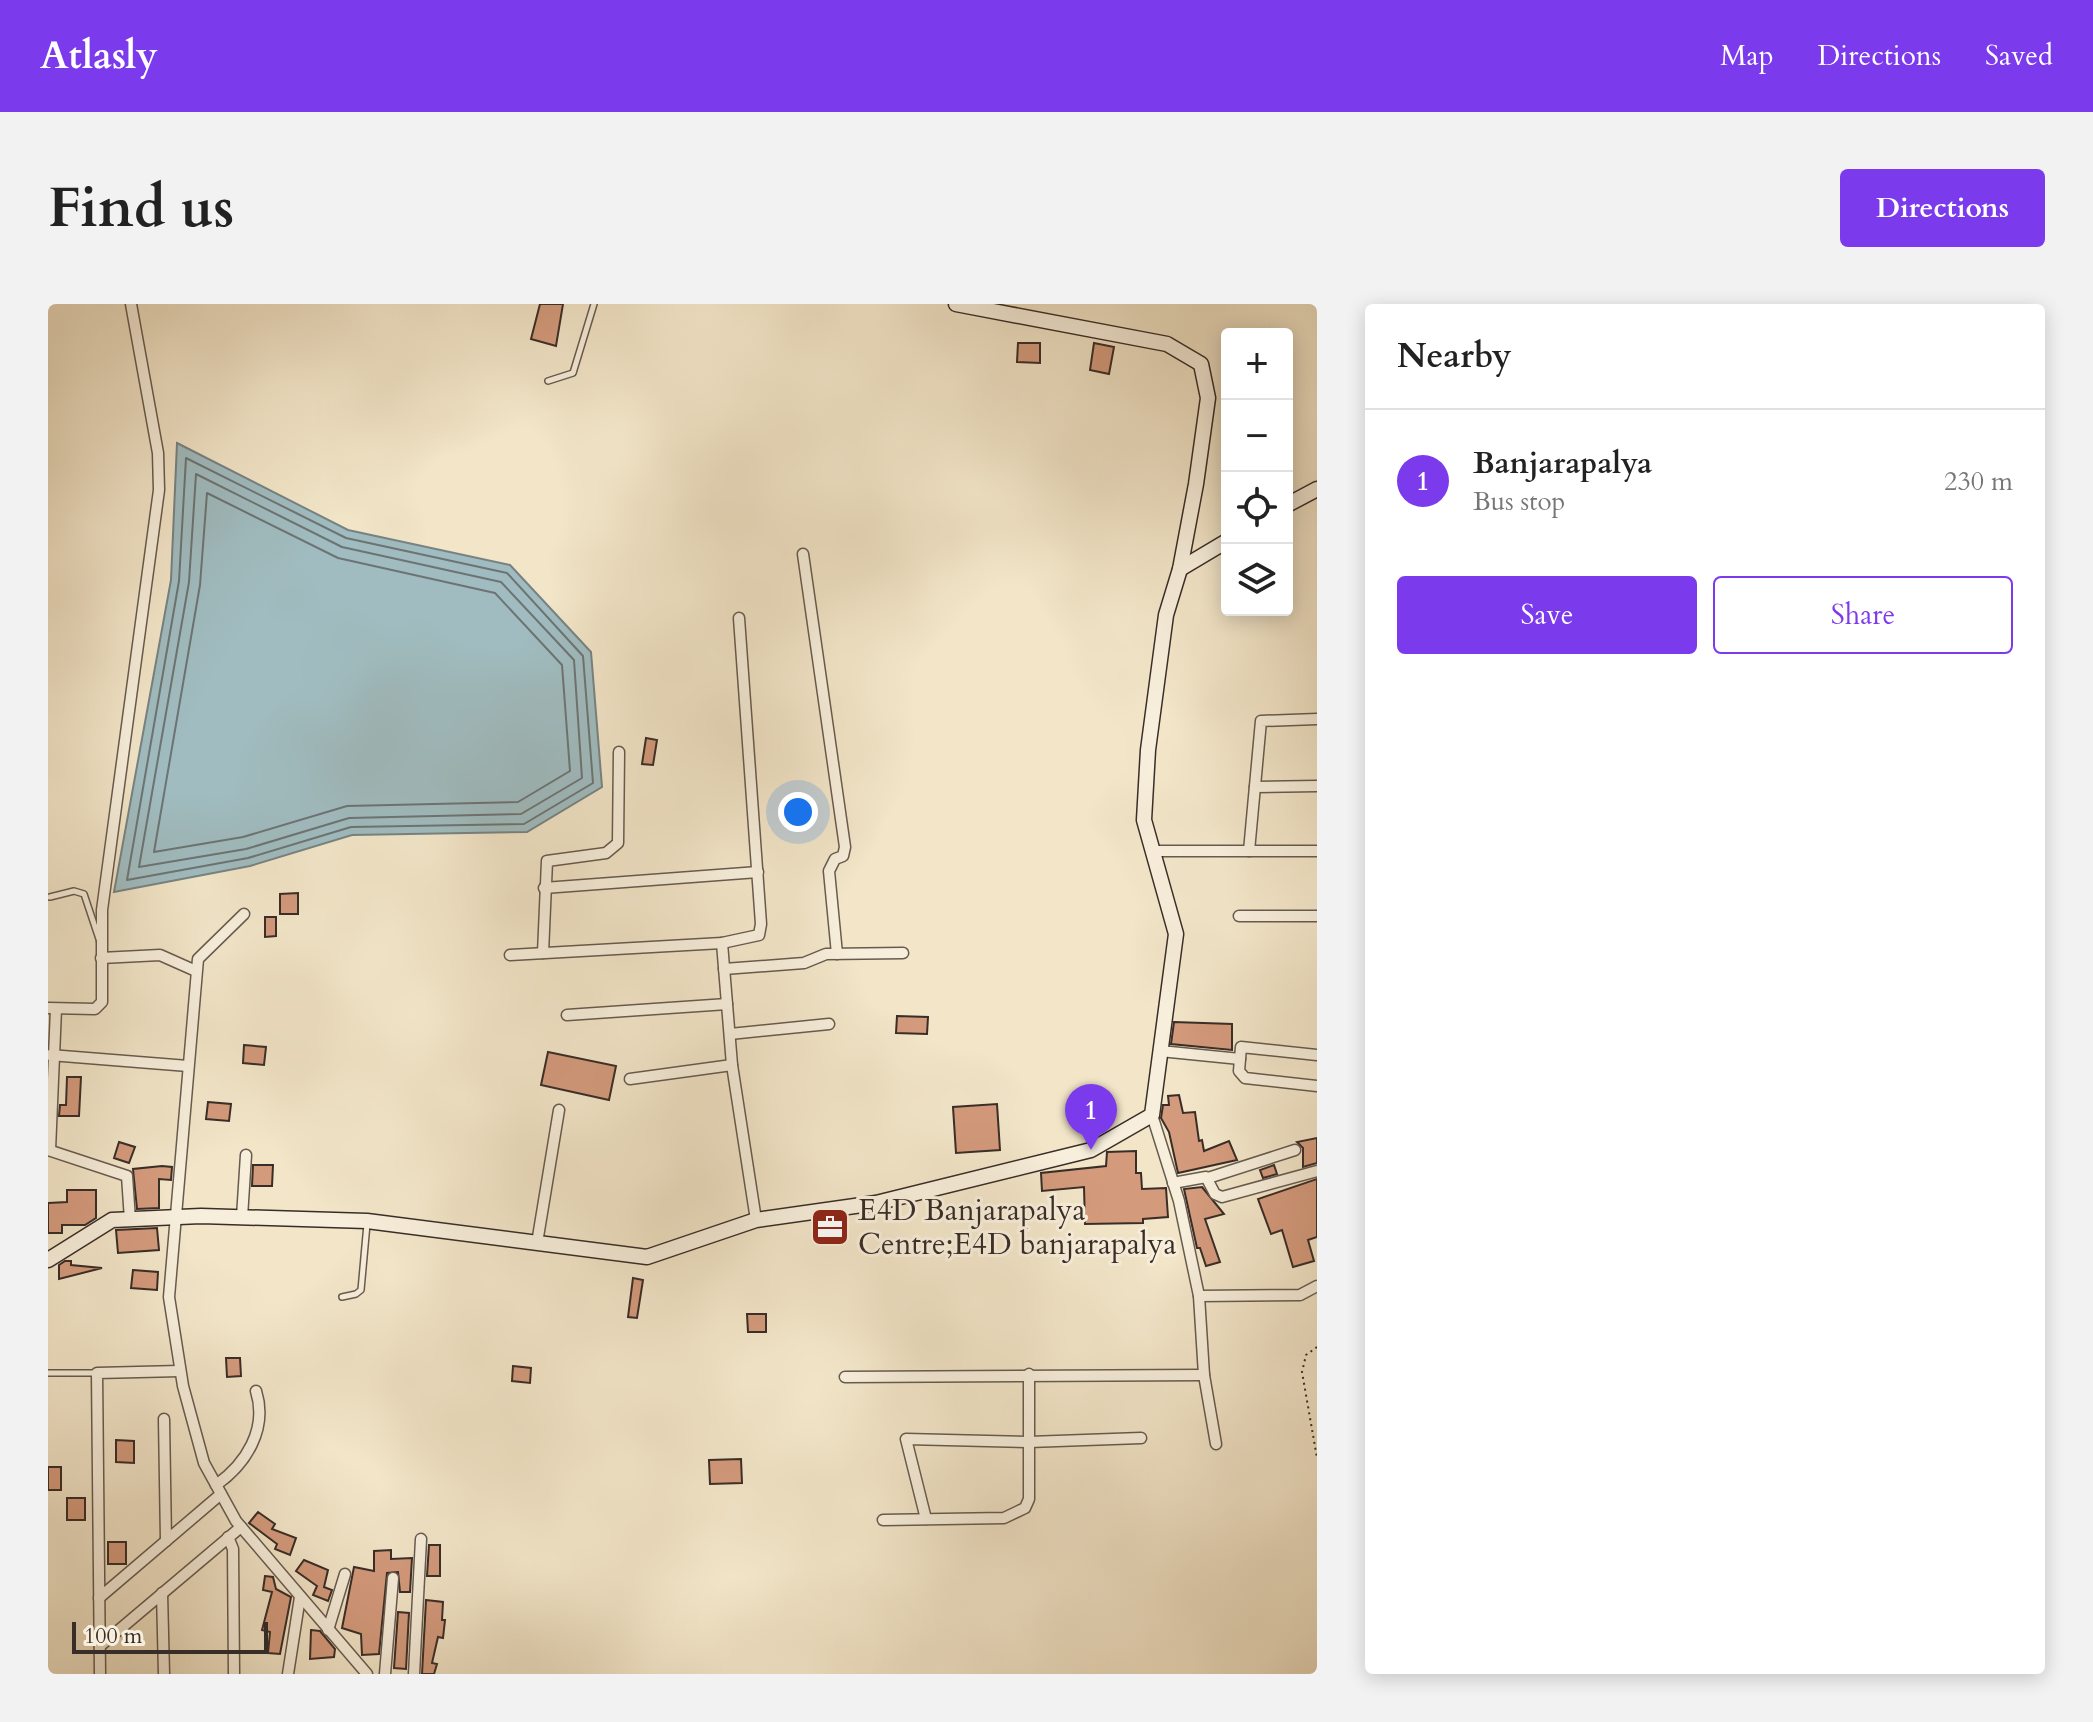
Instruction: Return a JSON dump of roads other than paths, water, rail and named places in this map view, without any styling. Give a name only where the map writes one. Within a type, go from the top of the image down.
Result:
[{"type":"street","points":[[130,1220],[127,1176],[49,1150],[52,1008],[95,1009],[101,1005],[104,896],[159,490],[158,453],[131,304]]},
{"type":"street","points":[[956,304],[1167,344],[1201,364],[1208,398],[1180,569],[1166,615],[1148,750],[1144,820],[1176,934],[1152,1115],[1173,1183],[1199,1296],[1204,1375],[1216,1444]]},
{"type":"street","points":[[1293,502],[1317,489]]},
{"type":"street","points":[[1180,569],[1222,544]]},
{"type":"street","points":[[803,554],[845,847],[843,856],[835,859],[829,871],[837,954]]},
{"type":"street","points":[[510,955],[722,943],[759,935],[758,872],[739,618]]},
{"type":"street","points":[[1249,851],[1261,721],[1317,719]]},
{"type":"street","points":[[543,953],[547,861],[606,853],[618,843],[619,752]]},
{"type":"street","points":[[1255,787],[1317,786]]},
{"type":"street","points":[[1152,851],[1317,851]]},
{"type":"street","points":[[544,888],[758,872]]},
{"type":"street","points":[[244,914],[201,952],[196,971],[169,1297],[180,1371],[204,1463],[218,1490],[241,1527],[367,1674]]},
{"type":"street","points":[[1239,916],[1317,916]]},
{"type":"street","points":[[722,943],[732,1065],[756,1220]]},
{"type":"street","points":[[724,969],[804,963],[822,955],[903,953]]},
{"type":"street","points":[[101,958],[160,955],[196,971]]},
{"type":"street","points":[[567,1015],[727,1004]]},
{"type":"street","points":[[730,1034],[829,1024]]},
{"type":"street","points":[[1317,1055],[1241,1047],[1239,1071],[1245,1078],[1317,1086]]},
{"type":"street","points":[[1160,1051],[1240,1059]]},
{"type":"street","points":[[51,1056],[188,1066]]},
{"type":"street","points":[[630,1079],[732,1065]]},
{"type":"street","points":[[537,1243],[559,1110]]},
{"type":"street","points":[[48,1260],[112,1220],[242,1217],[367,1221],[647,1257],[756,1220],[876,1203],[1091,1150],[1152,1115]]},
{"type":"street","points":[[1173,1183],[1208,1178],[1295,1150]]},
{"type":"street","points":[[242,1217],[246,1155]]},
{"type":"street","points":[[1208,1178],[1215,1194],[1222,1197],[1317,1171]]},
{"type":"street","points":[[1199,1296],[1300,1295],[1317,1286]]},
{"type":"street","points":[[100,1674],[97,1373],[180,1371]]},
{"type":"street","points":[[883,1520],[1004,1518],[1025,1508],[1029,1499],[1029,1374]]},
{"type":"street","points":[[845,1377],[1204,1375]]},
{"type":"street","points":[[99,1598],[166,1541],[237,1470],[247,1455],[258,1424],[256,1391]]},
{"type":"street","points":[[164,1419],[166,1541]]},
{"type":"street","points":[[926,1519],[906,1439],[1029,1442],[1141,1438]]},
{"type":"street","points":[[100,1646],[241,1527]]},
{"type":"street","points":[[228,1537],[233,1549],[234,1674]]},
{"type":"street","points":[[414,1674],[421,1539]]},
{"type":"street","points":[[328,1630],[345,1574]]},
{"type":"street","points":[[385,1674],[393,1578]]},
{"type":"street","points":[[162,1593],[164,1674]]},
{"type":"street","points":[[288,1674],[300,1597]]},
{"type":"street","points":[[351,1674],[354,1659]]},
{"type":"lane","points":[[548,381],[573,373],[594,304]]},
{"type":"lane","points":[[50,897],[74,891],[84,894],[101,944]]},
{"type":"lane","points":[[342,1297],[361,1290],[367,1221]]},
{"type":"lane","points":[[48,1373],[97,1373]]},
{"type":"water","points":[[177,443],[348,530],[510,565],[591,652],[602,787],[527,832],[352,835],[250,866],[114,892],[171,580]]},
{"type":"place","name":"Banjarapalya","points":[[1091,1150]]},
{"type":"place","name":"E4D Banjarapalya Centre;E4D banjarapalya","points":[[830,1227]]}]
